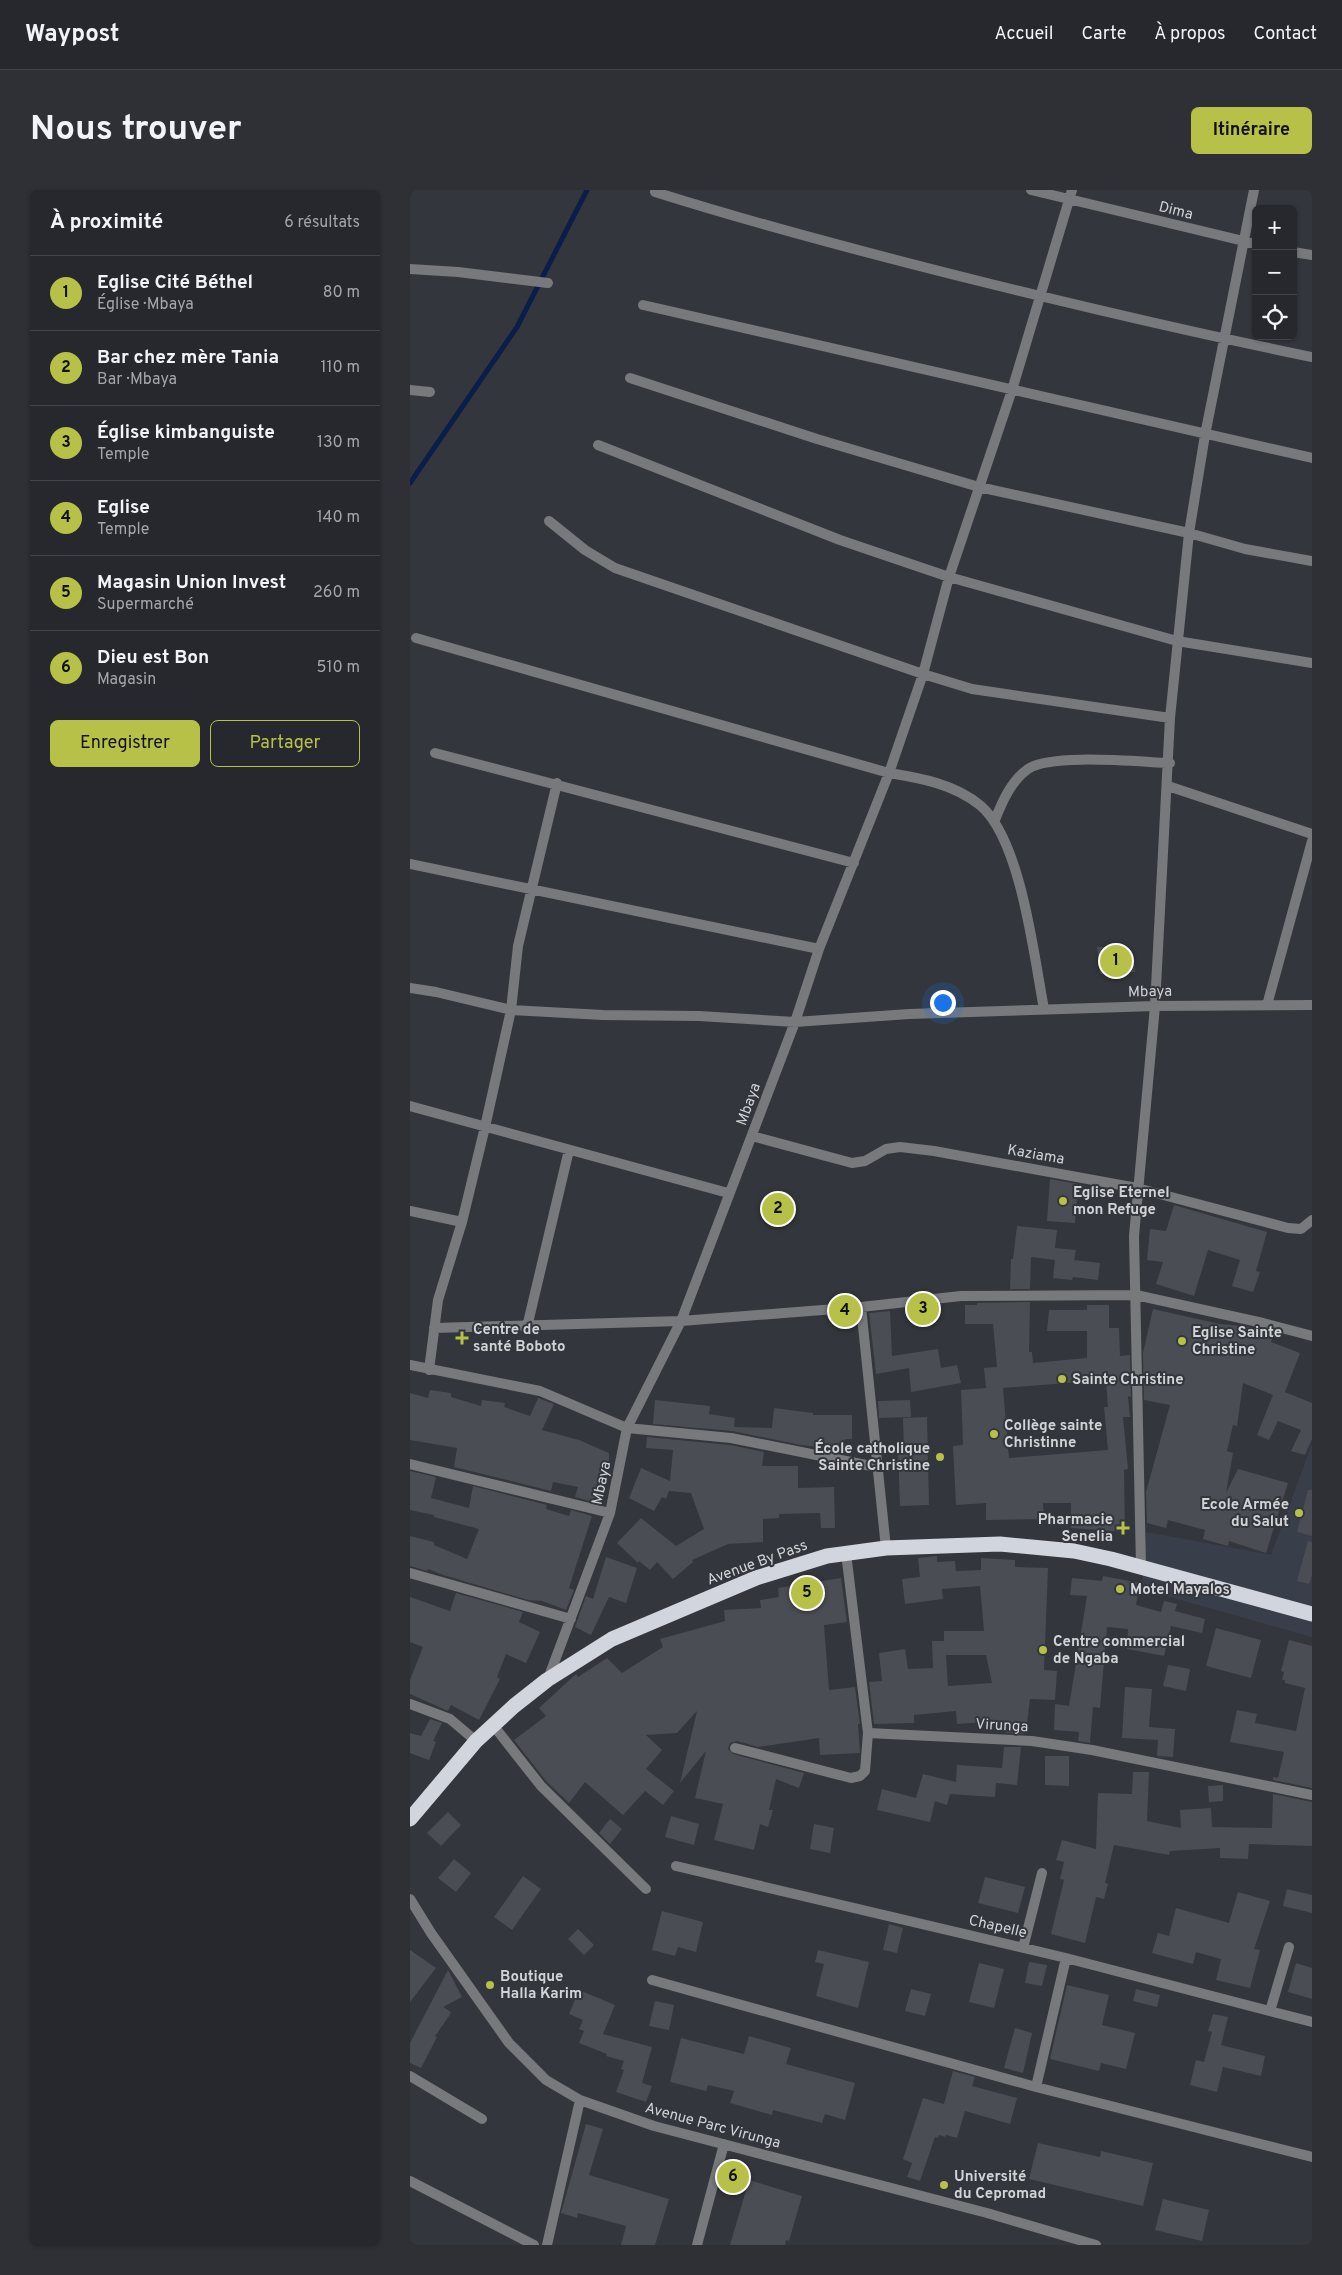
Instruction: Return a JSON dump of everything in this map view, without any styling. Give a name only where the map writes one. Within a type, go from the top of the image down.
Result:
[{"type":"highway","name":"Avenue By Pass","points":[[410,1820],[476,1741],[547,1680],[612,1639],[756,1578],[795,1564],[846,1553],[886,1548],[1000,1544],[1074,1551],[1141,1567],[1310,1613]]},
{"type":"street","name":"Dima","points":[[1031,190],[1071,195],[1252,243]]},
{"type":"street","points":[[1141,1567],[1134,1236],[1137,1188],[1156,1006],[1170,763],[1170,718],[1189,533],[1223,339],[1254,190]]},
{"type":"street","points":[[655,192],[796,235],[1041,296],[1223,339],[1312,357]]},
{"type":"street","points":[[410,988],[436,992],[511,1010],[603,1016],[700,1016],[795,1022],[819,949],[889,773],[923,674],[949,577],[1012,390],[1071,195]]},
{"type":"street","points":[[1297,253],[1312,255]]},
{"type":"street","points":[[410,269],[458,272],[548,283]]},
{"type":"street","points":[[643,304],[1205,435],[1312,458]]},
{"type":"street","points":[[630,378],[817,439],[979,487],[1189,533],[1245,550],[1312,561]]},
{"type":"street","points":[[410,390],[430,392]]},
{"type":"street","points":[[598,445],[840,540],[949,577],[1177,640],[1312,663]]},
{"type":"street","points":[[549,521],[585,550],[615,568],[923,674],[972,689],[1170,718]]},
{"type":"street","points":[[416,638],[889,773],[932,782],[958,791],[980,805],[995,820],[1021,889],[1044,1009]]},
{"type":"street","points":[[435,753],[557,783],[854,863]]},
{"type":"street","points":[[995,820],[1005,797],[1028,768],[1041,764],[1084,761],[1170,763]]},
{"type":"street","points":[[429,1370],[442,1282],[462,1222],[485,1127],[511,1010],[518,946],[557,783]]},
{"type":"street","points":[[1168,786],[1312,834]]},
{"type":"street","points":[[1268,1005],[1312,841]]},
{"type":"street","points":[[410,864],[819,949]]},
{"type":"street","name":"Mbaya","points":[[547,1680],[610,1514],[628,1428],[682,1321],[728,1193],[752,1136],[795,1022],[909,1014],[1044,1009],[1312,1005]]},
{"type":"street","points":[[410,1106],[728,1193]]},
{"type":"street","name":"Kaziama","points":[[752,1136],[852,1163],[865,1161],[886,1149],[900,1147],[934,1151],[1137,1188],[1288,1228],[1301,1229],[1312,1220]]},
{"type":"street","points":[[527,1327],[569,1150]]},
{"type":"street","points":[[410,1211],[462,1222]]},
{"type":"street","points":[[434,1328],[527,1327],[682,1321],[860,1307],[961,1296],[1136,1295],[1263,1323],[1312,1336]]},
{"type":"street","points":[[860,1307],[886,1548]]},
{"type":"street","points":[[410,1365],[540,1391],[628,1428],[731,1438],[876,1467]]},
{"type":"street","points":[[410,1464],[610,1514]]},
{"type":"street","points":[[735,1748],[851,1778],[860,1776],[865,1771],[868,1733],[846,1553]]},
{"type":"street","points":[[410,1573],[571,1619]]},
{"type":"street","points":[[410,1704],[450,1719],[476,1741]]},
{"type":"street","points":[[493,1725],[541,1786],[646,1889]]},
{"type":"street","name":"Virunga","points":[[868,1733],[1032,1741],[1092,1750],[1312,1795]]},
{"type":"street","name":"Chapelle","points":[[676,1866],[1066,1958],[1312,2022]]},
{"type":"street","points":[[1023,1948],[1042,1873]]},
{"type":"street","name":"Avenue Parc Virunga","points":[[410,1899],[431,1934],[509,2044],[546,2080],[580,2100],[654,2126],[987,2213],[1096,2245]]},
{"type":"street","points":[[1270,2011],[1289,1947]]},
{"type":"street","points":[[1036,2087],[1066,1958]]},
{"type":"street","points":[[652,1980],[1036,2087],[1312,2157]]},
{"type":"street","points":[[410,2076],[482,2119]]},
{"type":"street","points":[[547,2245],[580,2100]]},
{"type":"street","points":[[697,2245],[724,2144]]},
{"type":"street","points":[[410,2181],[534,2245]]},
{"type":"shaded area","points":[[1312,1444],[1312,1637],[1142,1589],[1146,1532],[1271,1555]]},
{"type":"building","points":[[1097,947],[1126,947],[1126,959],[1134,959],[1135,972],[1100,974]]},
{"type":"building","name":"Eglise Eternel mon Refuge","points":[[1050,1179],[1078,1184],[1075,1223],[1047,1221]]},
{"type":"building","points":[[1174,1205],[1267,1232],[1256,1271],[1260,1272],[1253,1292],[1232,1286],[1240,1260],[1208,1250],[1194,1296],[1156,1284],[1163,1262],[1147,1260],[1150,1229],[1166,1231]]},
{"type":"building","points":[[1017,1226],[1057,1230],[1055,1248],[1076,1250],[1074,1260],[1100,1263],[1098,1280],[1073,1277],[1072,1280],[1053,1278],[1055,1260],[1031,1257],[1030,1289],[1010,1289],[1011,1259],[1013,1259]]},
{"type":"building","points":[[1030,1302],[1029,1352],[1032,1352],[1033,1363],[1087,1358],[1087,1331],[1047,1331],[1049,1310],[1087,1310],[1087,1305],[1109,1305],[1109,1328],[1119,1328],[1120,1356],[1130,1355],[1131,1397],[1128,1396],[1130,1417],[1123,1417],[1128,1469],[1124,1470],[1125,1532],[1071,1528],[1071,1503],[1043,1503],[1044,1519],[986,1520],[986,1503],[956,1505],[953,1446],[963,1445],[961,1390],[986,1388],[984,1368],[997,1367],[993,1324],[965,1324],[965,1305],[977,1305],[977,1303]],"holes":[[[1106,1380],[1108,1407],[1104,1407],[1108,1450],[1009,1458],[1003,1388]]]},
{"type":"building","points":[[1153,1309],[1220,1324],[1250,1327],[1275,1333],[1271,1342],[1300,1353],[1285,1392],[1312,1403],[1312,1439],[1305,1455],[1291,1451],[1301,1430],[1278,1421],[1269,1440],[1257,1435],[1273,1395],[1243,1383],[1237,1426],[1233,1425],[1227,1451],[1233,1453],[1226,1493],[1238,1469],[1288,1483],[1266,1553],[1229,1541],[1228,1546],[1203,1539],[1205,1530],[1168,1520],[1166,1528],[1147,1523],[1146,1492],[1170,1405],[1144,1400],[1143,1353]]},
{"type":"building","points":[[890,1311],[892,1356],[938,1349],[941,1368],[957,1365],[961,1383],[911,1392],[909,1368],[876,1374],[869,1313]]},
{"type":"building","points":[[430,1390],[451,1393],[451,1397],[481,1406],[482,1400],[505,1403],[504,1407],[530,1416],[538,1398],[554,1404],[542,1430],[579,1440],[609,1453],[609,1466],[597,1503],[575,1497],[578,1487],[553,1482],[551,1491],[454,1467],[457,1448],[410,1440],[410,1393],[428,1398]]},
{"type":"building","points":[[655,1400],[710,1406],[709,1414],[735,1418],[734,1427],[772,1428],[774,1408],[813,1413],[813,1415],[852,1415],[852,1439],[845,1439],[845,1450],[801,1445],[732,1431],[653,1424]]},
{"type":"building","points":[[910,1400],[911,1417],[879,1418],[878,1401]]},
{"type":"building","points":[[927,1417],[929,1505],[900,1506],[898,1453],[904,1452],[903,1418]]},
{"type":"building","points":[[647,1437],[730,1445],[764,1452],[762,1466],[798,1466],[798,1488],[834,1487],[835,1528],[821,1528],[820,1513],[779,1514],[779,1518],[763,1519],[763,1542],[728,1544],[692,1560],[693,1562],[673,1579],[657,1562],[650,1570],[639,1561],[638,1563],[617,1543],[641,1518],[676,1546],[704,1529],[691,1493],[669,1491],[666,1499],[662,1497],[654,1511],[629,1498],[641,1468],[670,1481],[673,1450],[646,1448]]},
{"type":"building","points":[[410,1471],[436,1477],[431,1498],[469,1508],[473,1486],[547,1505],[546,1509],[569,1516],[571,1510],[592,1516],[569,1588],[574,1590],[566,1610],[542,1601],[528,1600],[428,1569],[427,1571],[410,1566],[410,1536],[434,1542],[434,1545],[467,1559],[479,1529],[434,1517],[434,1515],[410,1510]]},
{"type":"building","points":[[1308,1490],[1312,1490],[1312,1536],[1297,1532]]},
{"type":"building","points":[[1308,1541],[1312,1542],[1312,1575],[1309,1584],[1297,1581]]},
{"type":"building","points":[[937,1556],[937,1562],[955,1561],[956,1571],[981,1570],[981,1558],[1015,1560],[1015,1567],[1048,1568],[1044,1670],[1057,1671],[1055,1700],[1030,1699],[1026,1732],[1023,1734],[1006,1733],[1006,1729],[999,1728],[1000,1721],[957,1724],[956,1711],[914,1715],[914,1723],[874,1724],[869,1682],[882,1681],[879,1653],[905,1649],[908,1669],[933,1668],[932,1641],[944,1641],[944,1631],[984,1631],[980,1586],[942,1589],[943,1599],[905,1604],[902,1579],[920,1577],[918,1558]],"holes":[[[946,1655],[986,1655],[992,1683],[948,1686]]]},
{"type":"building","points":[[606,1557],[637,1568],[626,1603],[609,1597],[591,1635],[575,1627],[586,1596],[593,1599]]},
{"type":"building","points":[[1103,1576],[1140,1583],[1136,1605],[1161,1612],[1164,1601],[1177,1604],[1175,1611],[1205,1619],[1202,1633],[1171,1626],[1164,1656],[1127,1649],[1128,1629],[1107,1627],[1100,1708],[1093,1707],[1090,1743],[1078,1741],[1079,1732],[1054,1730],[1055,1704],[1069,1706],[1087,1596],[1070,1595],[1072,1578],[1102,1581]]},
{"type":"building","points":[[841,1578],[847,1622],[824,1625],[829,1690],[855,1687],[860,1724],[858,1724],[860,1753],[820,1755],[819,1738],[758,1747],[737,1741],[730,1743],[728,1749],[733,1754],[804,1773],[799,1788],[776,1779],[769,1810],[773,1810],[768,1827],[760,1824],[754,1850],[714,1840],[723,1804],[695,1798],[706,1751],[680,1783],[697,1711],[677,1733],[646,1735],[662,1750],[646,1769],[674,1791],[663,1805],[645,1791],[623,1815],[585,1782],[569,1803],[546,1781],[514,1740],[546,1716],[539,1708],[576,1674],[578,1677],[607,1658],[622,1673],[663,1647],[660,1639],[725,1621],[724,1610],[761,1608],[760,1600],[779,1597],[778,1588]]},
{"type":"building","points":[[456,1593],[523,1612],[519,1622],[540,1632],[526,1663],[506,1654],[497,1677],[500,1679],[479,1720],[451,1705],[448,1711],[410,1694],[410,1680],[423,1647],[410,1642],[410,1597],[450,1611]]},
{"type":"building","points":[[1216,1628],[1261,1640],[1251,1678],[1206,1666]]},
{"type":"building","points":[[1289,1640],[1312,1646],[1312,1788],[1273,1780],[1273,1777],[1278,1778],[1284,1752],[1230,1742],[1237,1710],[1257,1714],[1255,1723],[1296,1731],[1305,1688],[1285,1683],[1285,1680],[1282,1680],[1284,1672],[1281,1671]]},
{"type":"building","points":[[1168,1665],[1190,1669],[1186,1691],[1163,1686]]},
{"type":"building","points":[[1125,1687],[1152,1689],[1149,1727],[1175,1729],[1173,1757],[1157,1756],[1158,1740],[1122,1738]]},
{"type":"building","points":[[430,1719],[442,1723],[433,1741],[436,1742],[429,1760],[410,1753],[410,1733],[421,1736]]},
{"type":"building","points":[[1004,1747],[1021,1747],[1017,1785],[996,1783],[995,1797],[950,1794],[947,1805],[935,1801],[930,1822],[877,1810],[882,1789],[916,1798],[923,1774],[956,1782],[957,1765],[1002,1768]]},
{"type":"building","points":[[1045,1756],[1069,1756],[1069,1786],[1045,1785]]},
{"type":"building","points":[[1133,1772],[1149,1772],[1147,1821],[1181,1828],[1180,1810],[1211,1808],[1212,1827],[1272,1828],[1273,1794],[1312,1802],[1312,1846],[1249,1844],[1248,1859],[1220,1858],[1220,1848],[1170,1851],[1169,1855],[1114,1845],[1105,1883],[1108,1884],[1104,1899],[1096,1897],[1085,1943],[1051,1934],[1064,1880],[1060,1879],[1064,1862],[1056,1860],[1062,1840],[1096,1849],[1098,1793],[1132,1794]]},
{"type":"building","points":[[1223,1785],[1223,1801],[1209,1802],[1208,1786]]},
{"type":"building","points":[[448,1812],[461,1825],[441,1846],[427,1833]]},
{"type":"building","points":[[671,1816],[699,1824],[694,1845],[665,1837]]},
{"type":"building","points":[[610,1819],[622,1829],[610,1844],[599,1833]]},
{"type":"building","points":[[814,1824],[834,1828],[830,1853],[810,1849]]},
{"type":"building","points":[[454,1859],[471,1873],[456,1892],[438,1878]]},
{"type":"building","points":[[523,1876],[541,1889],[512,1930],[494,1917]]},
{"type":"building","points":[[985,1877],[1025,1887],[1018,1913],[978,1903]]},
{"type":"building","points":[[1287,1889],[1312,1895],[1312,1913],[1283,1906]]},
{"type":"building","points":[[1238,1892],[1270,1901],[1254,1949],[1260,1950],[1250,1988],[1216,1980],[1221,1959],[1196,1952],[1193,1964],[1152,1953],[1158,1933],[1169,1936],[1176,1908],[1229,1923]]},
{"type":"building","points":[[662,1911],[703,1922],[696,1952],[678,1947],[675,1956],[652,1950]]},
{"type":"building","points":[[889,1924],[903,1928],[897,1953],[883,1950]]},
{"type":"building","points":[[578,1929],[594,1945],[584,1955],[568,1939]]},
{"type":"building","points":[[410,1950],[436,1968],[410,2002]]},
{"type":"building","points":[[818,1950],[869,1962],[858,2008],[816,1996],[824,1964],[815,1962]]},
{"type":"building","points":[[1029,1962],[1047,1965],[1042,1986],[1025,1983]]},
{"type":"building","points":[[979,1963],[1004,1969],[994,2008],[969,2002]]},
{"type":"building","points":[[1296,1963],[1312,1968],[1312,1999],[1288,1992]]},
{"type":"building","points":[[448,1970],[462,1997],[443,2007],[451,2012],[435,2036],[437,2037],[421,2068],[410,2063],[410,2043]]},
{"type":"building","points":[[1067,1985],[1109,1995],[1102,2025],[1135,2033],[1126,2069],[1101,2063],[1099,2071],[1050,2059]]},
{"type":"building","points":[[911,1989],[931,1994],[925,2016],[905,2011]]},
{"type":"building","points":[[1136,1989],[1160,1995],[1157,2007],[1133,2001]]},
{"type":"building","points":[[579,1990],[615,2005],[603,2034],[652,2047],[642,2083],[652,2086],[646,2102],[616,2092],[624,2070],[621,2069],[624,2061],[606,2056],[607,2054],[579,2043],[584,2031],[579,2029],[583,2020],[569,2014]]},
{"type":"building","points":[[655,2001],[674,2005],[669,2030],[649,2026]]},
{"type":"building","points":[[1213,2014],[1228,2017],[1221,2045],[1265,2056],[1261,2076],[1223,2067],[1217,2092],[1190,2085],[1196,2060],[1204,2062],[1212,2032],[1208,2031]]},
{"type":"building","points":[[1015,2028],[1032,2033],[1023,2073],[1004,2068]]},
{"type":"building","points":[[749,2036],[791,2048],[786,2064],[855,2083],[845,2120],[825,2114],[822,2123],[773,2110],[772,2115],[730,2103],[734,2091],[708,2085],[706,2091],[670,2082],[681,2038],[744,2054]]},
{"type":"building","points":[[953,2071],[975,2077],[972,2086],[1017,2098],[1010,2124],[965,2111],[957,2138],[946,2135],[945,2137],[939,2135],[938,2138],[935,2137],[920,2181],[907,2177],[912,2163],[903,2159],[923,2098],[944,2104]]},
{"type":"building","points":[[586,2124],[603,2129],[589,2175],[669,2199],[655,2245],[621,2245],[626,2226],[578,2213],[577,2218],[561,2213]]},
{"type":"building","points":[[1038,2143],[1100,2157],[1101,2151],[1153,2163],[1143,2206],[1029,2179]]},
{"type":"building","points":[[724,2170],[745,2171],[744,2185],[722,2184]]},
{"type":"building","points":[[749,2180],[802,2196],[789,2241],[786,2240],[785,2245],[730,2245]]},
{"type":"building","points":[[1163,2199],[1209,2210],[1202,2241],[1155,2230]]},
{"type":"waterway","points":[[410,483],[517,327],[587,190]]},
{"type":"place","name":"Eglise Cité Béthel","points":[[1116,961]]},
{"type":"place","name":"Eglise Eternel mon Refuge","points":[[1063,1201]]},
{"type":"place","name":"Bar chez mère Tania","points":[[778,1209]]},
{"type":"place","name":"Église kimbanguiste","points":[[923,1309]]},
{"type":"place","name":"Eglise","points":[[845,1311]]},
{"type":"place","name":"Centre de santé Boboto","points":[[462,1338]]},
{"type":"place","name":"Eglise Sainte Christine","points":[[1182,1341]]},
{"type":"place","name":"Sainte Christine","points":[[1062,1379]]},
{"type":"place","name":"Collège sainte Christinne","points":[[994,1434]]},
{"type":"place","name":"École catholique Sainte Christine","points":[[940,1457]]},
{"type":"place","name":"Ecole Armée du Salut","points":[[1299,1513]]},
{"type":"place","name":"Pharmacie Senelia","points":[[1123,1528]]},
{"type":"place","name":"Motel Mayalos","points":[[1120,1589]]},
{"type":"place","name":"Magasin Union Invest","points":[[807,1593]]},
{"type":"place","name":"Centre commercial de Ngaba","points":[[1043,1650]]},
{"type":"place","name":"Boutique Halla Karim","points":[[490,1985]]},
{"type":"place","name":"Dieu est Bon","points":[[733,2177]]},
{"type":"place","name":"Université du Cepromad","points":[[944,2185]]}]
